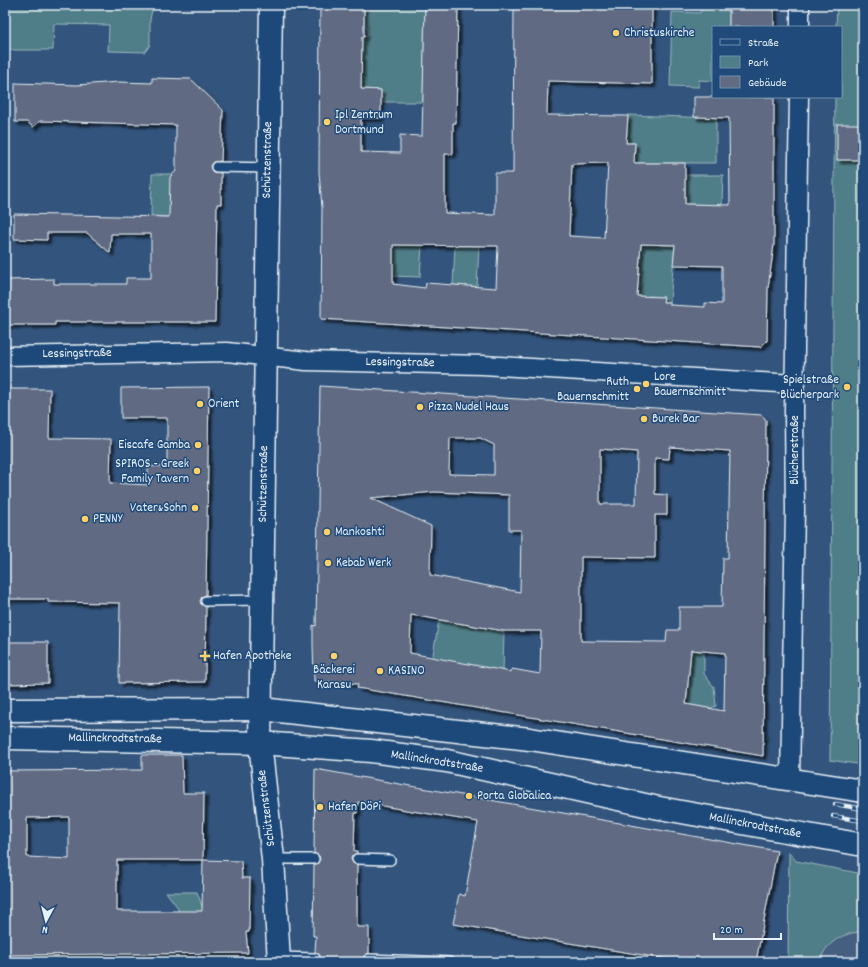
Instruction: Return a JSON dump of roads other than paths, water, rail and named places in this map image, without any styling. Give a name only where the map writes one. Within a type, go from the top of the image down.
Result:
[{"type":"main road","name":"Schützenstraße","points":[[270,5],[260,743],[273,859],[279,960]]},
{"type":"main road","points":[[5,710],[261,709],[530,739],[863,791]]},
{"type":"main road","name":"Mallinckrodtstraße","points":[[5,738],[260,743],[371,751],[447,761],[654,807],[863,845]]},
{"type":"street","points":[[800,5],[800,26]]},
{"type":"street","name":"Blücherstraße","points":[[790,779],[795,511],[795,384],[799,98]]},
{"type":"street","name":"Lessingstraße","points":[[5,356],[226,352],[266,355],[306,361],[483,365],[795,384]]},
{"type":"lane","points":[[216,167],[268,168]]},
{"type":"lane","points":[[206,601],[262,600]]},
{"type":"lane","points":[[273,859],[314,858]]},
{"type":"lane","points":[[357,859],[390,860]]},
{"type":"lane","points":[[279,960],[315,958]]},
{"type":"lane","points":[[369,958],[449,962]]},
{"type":"railway","points":[[835,804],[863,809]]},
{"type":"railway","points":[[833,816],[863,821]]},
{"type":"place","name":"Christuskirche","points":[[616,33]]},
{"type":"place","name":"Ipl Zentrum Dortmund","points":[[327,122]]},
{"type":"place","name":"Lore Bauernschmitt","points":[[646,384]]},
{"type":"place","name":"Spielstraße Blücherpark","points":[[847,387]]},
{"type":"place","name":"Ruth Bauernschmitt","points":[[637,389]]},
{"type":"place","name":"Orient","points":[[200,404]]},
{"type":"place","name":"Pizza Nudel Haus","points":[[420,407]]},
{"type":"place","name":"Burek Bar","points":[[644,419]]},
{"type":"place","name":"Eiscafe Gamba","points":[[198,445]]},
{"type":"place","name":"SPIROS - Greek Family Tavern","points":[[197,471]]},
{"type":"place","name":"Vater&Sohn","points":[[195,508]]},
{"type":"place","name":"PENNY","points":[[85,519]]},
{"type":"place","name":"Mankoshti","points":[[327,532]]},
{"type":"place","name":"Kebab Werk","points":[[328,563]]},
{"type":"place","name":"Hafen Apotheke","points":[[205,656]]},
{"type":"place","name":"Bäckerei Karasu","points":[[334,656]]},
{"type":"place","name":"KASINO","points":[[380,671]]},
{"type":"place","name":"Porta Globalica","points":[[469,796]]},
{"type":"place","name":"Hafen DöPi","points":[[320,807]]}]
